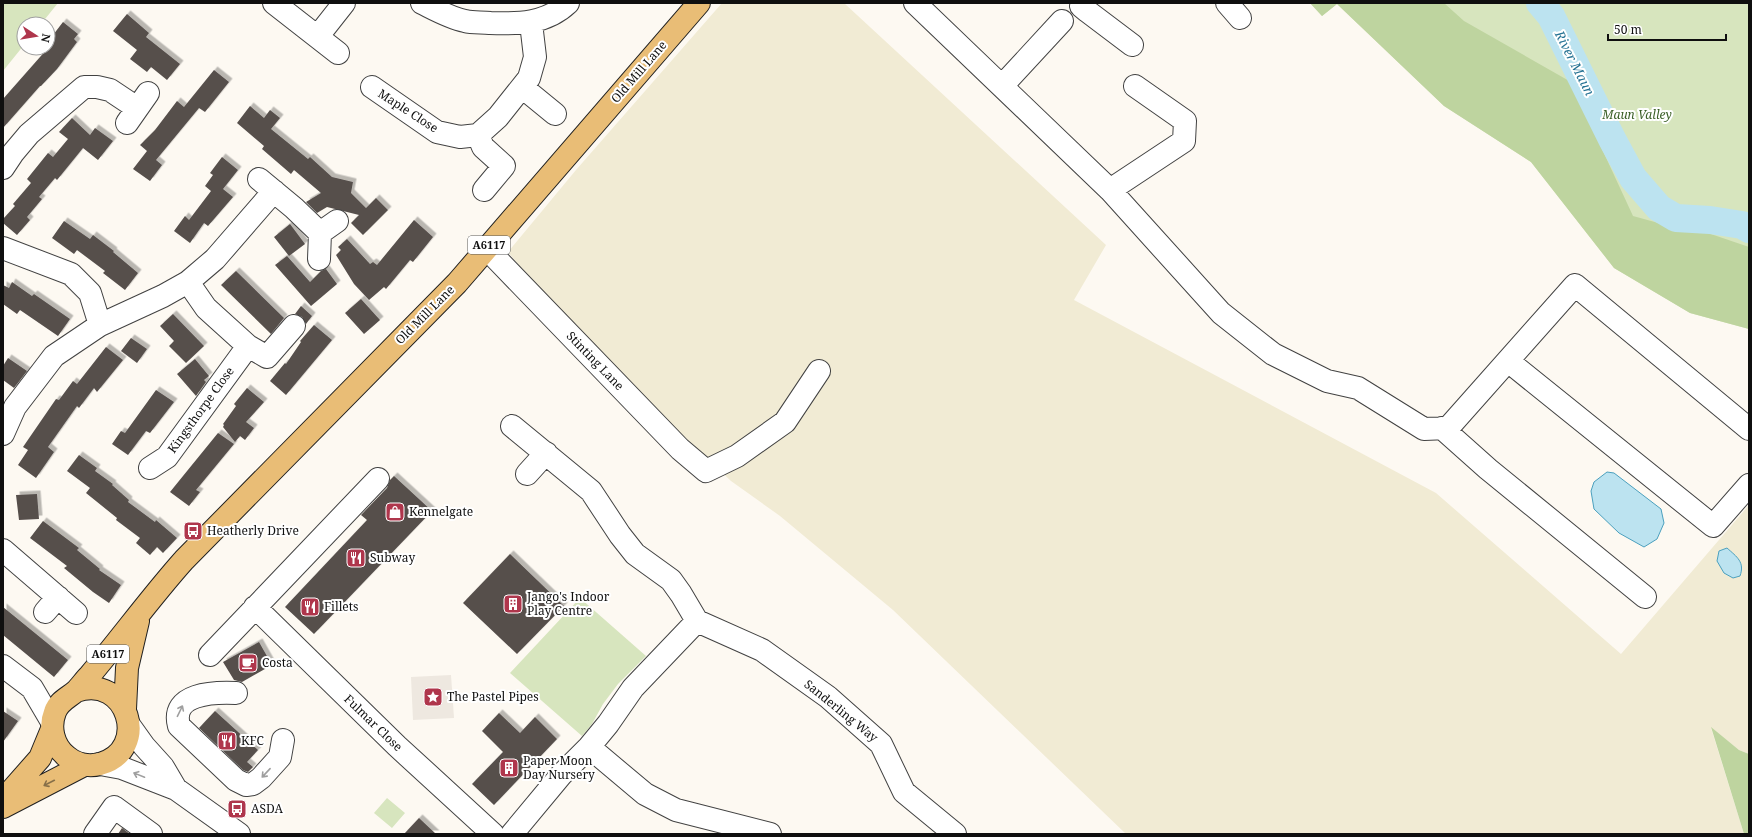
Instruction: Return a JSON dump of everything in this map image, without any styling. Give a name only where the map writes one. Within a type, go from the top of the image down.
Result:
[{"type":"main road","name":"Old Mill Lane","points":[[3,800],[40,758],[52,726],[55,711],[60,703],[73,692],[139,616],[154,594],[184,560],[457,283],[698,3]]},
{"type":"main road","name":"Old Mill Lane","points":[[3,807],[92,764],[112,759],[122,750],[128,738],[127,668],[139,616]]},
{"type":"main road","points":[[73,692],[90,688],[101,689],[119,700],[127,717]]},
{"type":"main road","points":[[52,726],[54,739],[58,748],[66,756],[74,762],[92,764]]},
{"type":"street","points":[[274,3],[338,53]]},
{"type":"street","points":[[318,36],[344,3]]},
{"type":"street","points":[[422,3],[448,9],[466,22],[507,24],[531,23],[560,10],[568,3]]},
{"type":"street","points":[[1081,4],[1132,45]]},
{"type":"street","points":[[921,5],[1002,86],[1110,190],[1221,313],[1273,354],[1327,381],[1358,388],[1424,429],[1448,428],[1575,285],[1749,428]]},
{"type":"street","points":[[1002,86],[1062,21]]},
{"type":"street","points":[[484,190],[504,166],[483,147],[478,135],[498,117],[529,78],[535,57],[531,23]]},
{"type":"street","points":[[1110,190],[1184,141],[1185,121],[1135,86]]},
{"type":"street","points":[[3,168],[29,134],[84,87],[97,87],[110,90],[137,108]]},
{"type":"street","name":"Maple Close","points":[[372,87],[437,132],[460,137],[478,135]]},
{"type":"street","points":[[522,87],[555,114]]},
{"type":"street","points":[[3,434],[9,404],[54,356],[100,325],[163,296],[188,282],[215,259],[266,185],[294,208],[329,227],[319,259]]},
{"type":"street","points":[[3,248],[71,274],[90,293],[100,325]]},
{"type":"street","name":"Stinting Lane","points":[[486,248],[680,449],[706,471],[737,456],[785,422],[819,371]]},
{"type":"street","points":[[188,282],[206,308],[248,346],[266,357],[294,326]]},
{"type":"street","name":"Kingsthorpe Close","points":[[150,468],[167,457],[248,346]]},
{"type":"street","points":[[1508,361],[1713,526],[1749,485]]},
{"type":"street","points":[[512,426],[591,491],[620,535],[635,554],[671,580],[697,621],[633,688],[608,724],[589,747],[556,780],[512,834]]},
{"type":"street","points":[[1442,428],[1488,469],[1644,597]]},
{"type":"street","points":[[528,474],[546,453]]},
{"type":"street","points":[[210,655],[378,479]]},
{"type":"street","points":[[3,550],[52,605],[76,612]]},
{"type":"street","name":"Fulmar Close","points":[[255,607],[397,746],[493,834]]},
{"type":"street","name":"Sanderling Way","points":[[697,621],[762,650],[828,697],[881,744],[904,792],[955,834]]},
{"type":"street","points":[[3,666],[32,688],[52,726]]},
{"type":"street","points":[[32,688],[73,692]]},
{"type":"street","points":[[236,693],[216,693],[186,700],[179,709],[177,717],[179,726],[236,780],[246,785],[253,784],[261,778],[280,757],[283,740]]},
{"type":"street","points":[[127,717],[144,746],[163,767],[176,789]]},
{"type":"street","points":[[589,747],[645,794],[676,810],[770,834]]},
{"type":"street","points":[[92,764],[122,768],[176,789],[239,834]]},
{"type":"street","points":[[128,834],[100,829],[114,807],[151,834]]},
{"type":"shaded area","points":[[722,3],[844,3],[1106,245],[1074,300],[1436,493],[1621,654],[1749,505],[1749,754],[1739,750],[1711,728],[1744,834],[1126,834],[893,610],[780,516],[731,481],[656,410],[545,298],[508,252],[576,170]]},
{"type":"shaded area","points":[[451,675],[454,718],[413,720],[411,677]]},
{"type":"green space","points":[[3,3],[58,3],[47,16],[16,16],[16,55],[3,71]]},
{"type":"green space","name":"Maun Valley","points":[[1310,3],[1749,3],[1749,329],[1690,313],[1614,268],[1531,162],[1444,106],[1337,4],[1322,16]]},
{"type":"green space","points":[[1310,3],[1444,3],[1464,21],[1571,82],[1633,216],[1662,224],[1702,231],[1749,247],[1749,329],[1690,313],[1614,268],[1531,162],[1444,106],[1337,4],[1322,16]]},
{"type":"green space","points":[[580,598],[646,656],[618,684],[603,704],[592,724],[582,736],[510,673]]},
{"type":"green space","points":[[1711,727],[1739,750],[1749,754],[1749,834],[1744,834]]},
{"type":"green space","points":[[387,798],[405,813],[392,828],[374,813]]},
{"type":"water","points":[[1607,472],[1614,473],[1661,509],[1664,523],[1657,539],[1644,547],[1619,533],[1594,509],[1591,491],[1594,482]]},
{"type":"water","points":[[1727,548],[1741,563],[1740,576],[1733,578],[1724,573],[1717,561],[1719,551]]},
{"type":"building","points":[[127,14],[149,33],[146,37],[180,64],[167,80],[151,67],[147,72],[130,59],[137,50],[113,31]]},
{"type":"building","points":[[63,22],[78,34],[74,39],[77,42],[57,69],[3,128],[3,99],[41,56],[56,56],[56,31]]},
{"type":"building","points":[[214,70],[229,82],[205,112],[199,108],[156,160],[162,165],[150,181],[133,169],[147,151],[140,145],[155,130],[177,101],[184,107]]},
{"type":"building","points":[[250,106],[264,118],[270,110],[280,118],[271,129],[308,159],[310,157],[332,177],[353,182],[351,193],[366,208],[376,198],[388,210],[363,235],[351,223],[359,215],[327,207],[317,213],[306,202],[321,193],[294,170],[291,174],[262,149],[264,146],[237,123]]},
{"type":"building","points":[[72,118],[90,135],[95,128],[113,141],[98,160],[83,148],[57,180],[55,178],[39,197],[42,199],[27,217],[30,220],[17,235],[3,223],[3,219],[15,206],[13,204],[31,183],[27,179],[48,153],[53,157],[68,139],[59,132]]},
{"type":"building","points":[[222,157],[238,170],[223,189],[233,197],[208,226],[204,223],[190,243],[174,231],[185,216],[189,220],[211,191],[205,186],[213,175],[210,173]]},
{"type":"building","points":[[414,220],[433,237],[413,262],[410,260],[386,289],[384,287],[369,300],[354,284],[336,255],[341,250],[338,247],[347,239],[370,264],[373,262],[377,265]]},
{"type":"building","points":[[64,221],[90,239],[93,235],[114,251],[113,252],[138,273],[125,290],[103,273],[105,271],[77,250],[74,254],[52,238]]},
{"type":"building","points":[[290,224],[305,244],[289,256],[274,237]]},
{"type":"building","points":[[287,256],[310,282],[321,271],[326,269],[337,284],[311,306],[275,265]]},
{"type":"building","points":[[236,271],[284,318],[271,334],[221,285]]},
{"type":"building","points":[[12,282],[32,296],[34,294],[70,319],[58,336],[20,310],[17,314],[3,304],[3,285],[9,288]]},
{"type":"building","points":[[361,299],[380,320],[364,334],[345,313]]},
{"type":"building","points":[[301,306],[312,316],[306,324],[302,317],[295,314]]},
{"type":"building","points":[[173,314],[204,346],[186,363],[169,346],[174,341],[160,326]]},
{"type":"building","points":[[314,325],[332,340],[286,395],[270,381],[285,363],[286,364],[301,342],[300,341]]},
{"type":"building","points":[[131,338],[147,349],[137,363],[121,351]]},
{"type":"building","points":[[106,347],[123,360],[97,392],[94,388],[79,408],[77,406],[48,447],[54,452],[36,478],[18,465],[28,450],[23,447],[56,399],[59,400],[73,381],[77,384]]},
{"type":"building","points":[[8,358],[27,371],[14,388],[3,380],[3,366]]},
{"type":"building","points":[[195,359],[209,376],[204,380],[206,382],[196,396],[177,374]]},
{"type":"building","points":[[247,388],[264,402],[246,422],[254,428],[245,440],[240,436],[235,442],[223,427],[223,424],[236,406],[234,404]]},
{"type":"building","points":[[156,390],[174,402],[150,433],[146,431],[128,455],[112,444],[121,431],[125,433]]},
{"type":"building","points":[[218,433],[234,444],[196,490],[200,492],[189,506],[170,492]]},
{"type":"building","points":[[79,455],[97,468],[95,471],[113,484],[112,485],[129,500],[128,502],[155,522],[156,520],[177,538],[163,553],[157,547],[150,555],[136,543],[140,538],[116,520],[117,518],[86,493],[90,488],[67,471]]},
{"type":"building","points":[[394,476],[432,511],[314,634],[285,607],[367,520],[361,515],[387,488],[390,480]]},
{"type":"building","points":[[37,494],[39,519],[19,520],[16,495]]},
{"type":"building","points":[[43,521],[79,548],[77,550],[100,569],[99,570],[121,585],[109,603],[64,568],[67,566],[30,538]]},
{"type":"building","name":"Jango's Indoor Play Centre","points":[[510,554],[564,606],[517,654],[463,603]]},
{"type":"building","points":[[3,607],[68,660],[54,677],[3,635]]},
{"type":"building","name":"Costa","points":[[259,642],[272,665],[242,682],[234,680],[223,662]]},
{"type":"building","points":[[3,711],[18,721],[3,742]]},
{"type":"building","name":"KFC","points":[[215,711],[258,750],[247,762],[253,767],[248,772],[243,770],[199,728]]},
{"type":"building","name":"Paper Moon Day Nursery","points":[[499,713],[520,733],[535,717],[557,739],[494,805],[472,784],[503,752],[482,731]]},
{"type":"building","points":[[419,818],[436,834],[404,834]]},
{"type":"building","points":[[122,828],[130,834],[118,834]]},
{"type":"waterway","name":"River Maun","points":[[1540,3],[1551,16],[1633,178],[1659,208],[1676,218],[1710,220],[1742,225],[1749,229]]},
{"type":"place","name":"Kennelgate","points":[[395,512]]},
{"type":"place","name":"Heatherly Drive","points":[[193,531]]},
{"type":"place","name":"Subway","points":[[356,558]]},
{"type":"place","name":"Jango's Indoor Play Centre","points":[[513,604]]},
{"type":"place","name":"Fillets","points":[[310,607]]},
{"type":"place","name":"Costa","points":[[248,663]]},
{"type":"place","name":"The Pastel Pipes","points":[[433,697]]},
{"type":"place","name":"KFC","points":[[227,741]]},
{"type":"place","name":"Paper Moon Day Nursery","points":[[509,768]]},
{"type":"place","name":"ASDA","points":[[237,809]]}]
